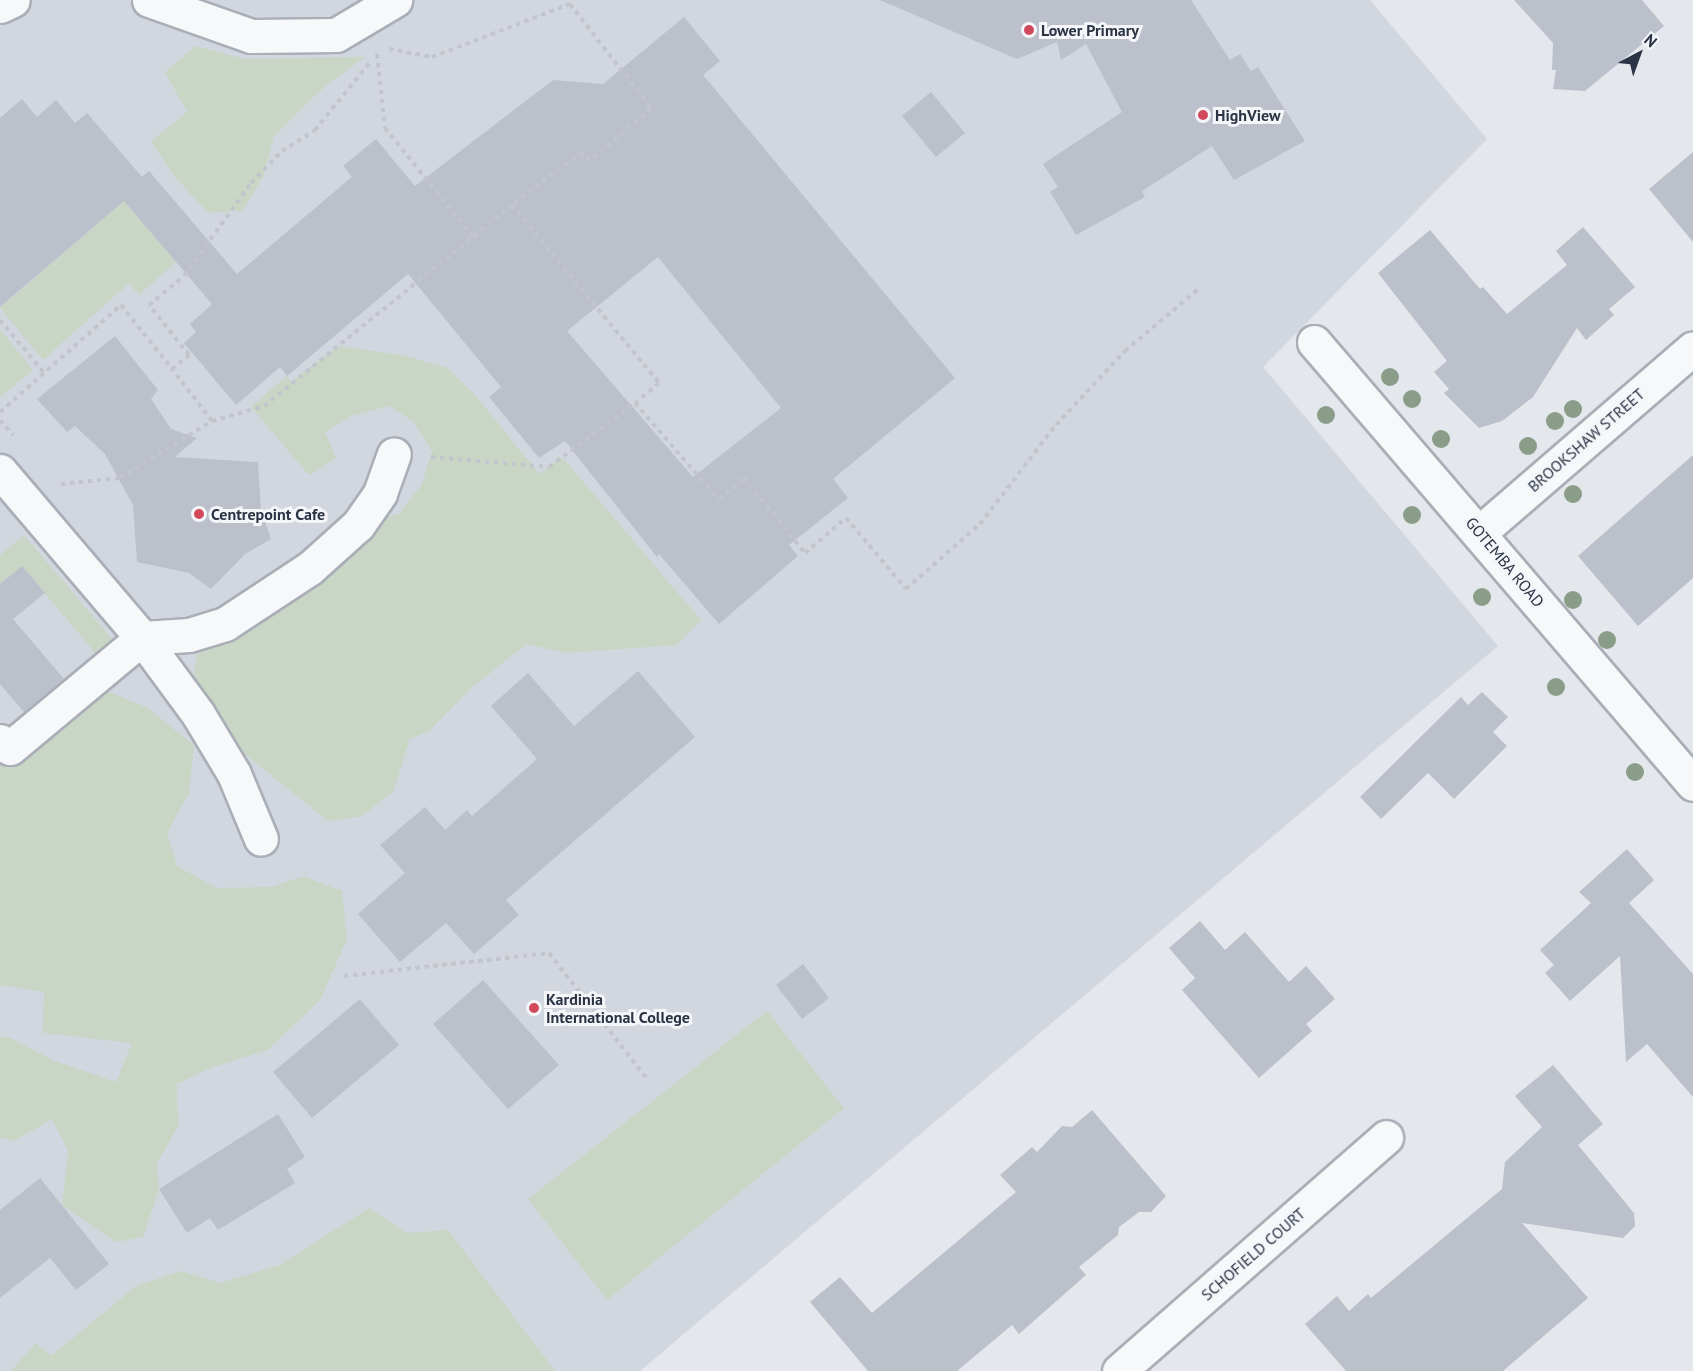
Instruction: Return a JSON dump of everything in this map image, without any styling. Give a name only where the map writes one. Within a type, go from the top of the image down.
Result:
[{"type":"street","points":[[0,6],[13,0]]},
{"type":"street","points":[[149,0],[251,36],[336,35],[395,0]]},
{"type":"street","name":"GOTEMBA ROAD","points":[[1314,342],[1480,532],[1693,784]]},
{"type":"street","name":"BROOKSHAW STREET","points":[[1480,532],[1693,348]]},
{"type":"street","points":[[0,741],[10,748],[142,638],[189,635],[225,624],[310,568],[358,525],[380,493],[394,454]]},
{"type":"street","points":[[0,471],[142,638],[198,714],[234,774],[261,839]]},
{"type":"street","name":"SCHOFIELD COURT","points":[[1119,1371],[1386,1137]]},
{"type":"path","points":[[32,506],[57,484],[120,478],[212,421],[264,406],[512,205],[582,152],[590,161],[651,108],[570,4],[432,57],[377,47]]},
{"type":"path","points":[[377,47],[385,128],[473,237]]},
{"type":"path","points":[[172,369],[189,355],[149,305],[184,276],[251,183],[282,151],[315,130],[341,101],[368,68],[377,47]]},
{"type":"path","points":[[394,454],[549,467],[659,383],[512,205]]},
{"type":"path","points":[[635,403],[719,500],[744,478],[805,553],[846,518],[906,589],[980,524],[1056,425],[1125,351],[1201,287]]},
{"type":"path","points":[[0,411],[121,305],[212,421]]},
{"type":"path","points":[[0,320],[44,373]]},
{"type":"path","points":[[344,976],[549,953],[647,1079]]},
{"type":"shaded area","name":"Kardinia International College","points":[[0,0],[1370,0],[1487,139],[1263,367],[1498,646],[640,1371],[0,1371]]},
{"type":"green space","points":[[196,46],[245,59],[365,57],[325,86],[274,136],[264,175],[243,210],[208,213],[174,176],[151,141],[187,112],[165,72]]},
{"type":"green space","points":[[124,201],[176,262],[139,295],[129,283],[43,360],[0,308]]},
{"type":"green space","points":[[0,329],[33,370],[0,397]]},
{"type":"green space","points":[[338,346],[402,355],[447,368],[476,396],[539,474],[562,457],[701,620],[677,645],[565,653],[527,644],[471,688],[429,731],[410,739],[393,792],[360,817],[328,821],[240,750],[190,692],[197,656],[230,618],[358,525],[399,514],[422,484],[432,452],[414,422],[389,406],[351,416],[325,432],[336,458],[309,475],[251,407],[287,376],[291,382]]},
{"type":"green space","points":[[24,535],[119,647],[102,661],[22,566],[0,584],[0,555]]},
{"type":"green space","points":[[107,691],[146,707],[194,745],[189,793],[167,833],[177,866],[217,888],[272,887],[303,876],[342,891],[347,939],[320,1000],[268,1050],[210,1068],[177,1084],[178,1126],[157,1164],[159,1189],[143,1237],[116,1242],[62,1205],[68,1151],[52,1119],[14,1141],[0,1138],[0,1037],[9,1037],[52,1060],[116,1082],[132,1043],[43,1033],[44,992],[0,985],[0,756],[77,695]]},
{"type":"green space","points":[[767,1011],[844,1108],[607,1300],[528,1199]]},
{"type":"green space","points":[[369,1208],[407,1233],[448,1230],[555,1371],[11,1371],[36,1343],[51,1356],[136,1286],[181,1271],[220,1283],[280,1265]]},
{"type":"building","name":"HighView","points":[[880,0],[1191,0],[1230,60],[1240,54],[1251,71],[1258,67],[1305,141],[1234,180],[1212,146],[1142,191],[1145,197],[1076,235],[1050,192],[1058,187],[1043,164],[1122,112],[1086,44],[1061,60],[1057,42],[1017,59]]},
{"type":"building","points":[[1514,0],[1642,0],[1664,26],[1585,91],[1553,89],[1556,70],[1552,70],[1553,43]]},
{"type":"building","points":[[684,17],[720,61],[703,75],[955,378],[833,479],[848,498],[789,545],[798,556],[719,624],[659,554],[657,557],[565,441],[539,458],[489,397],[501,387],[408,274],[287,376],[280,367],[236,405],[184,343],[196,332],[190,324],[212,304],[124,201],[0,307],[0,118],[22,99],[37,117],[56,100],[75,123],[87,113],[142,177],[149,171],[237,274],[352,177],[343,166],[376,139],[415,186],[553,80],[603,84]],"holes":[[[658,257],[781,408],[693,477],[567,331]]]},
{"type":"building","points":[[931,92],[965,133],[936,157],[902,116]]},
{"type":"building","points":[[1693,152],[1693,242],[1649,189]]},
{"type":"building","points":[[1583,227],[1635,287],[1609,309],[1614,315],[1586,340],[1577,328],[1533,397],[1502,421],[1479,428],[1444,393],[1449,389],[1434,372],[1447,361],[1378,273],[1430,230],[1480,289],[1483,287],[1507,314],[1567,265],[1556,251]]},
{"type":"building","points":[[115,336],[158,390],[151,399],[171,429],[197,438],[175,457],[258,462],[261,510],[271,539],[245,554],[211,589],[189,573],[137,562],[133,505],[105,454],[75,426],[67,432],[37,399]]},
{"type":"building","points":[[1693,455],[1693,578],[1638,626],[1578,556]]},
{"type":"building","points":[[22,566],[45,593],[13,619],[64,679],[24,712],[0,684],[0,584]]},
{"type":"building","points":[[638,671],[695,737],[506,900],[519,915],[474,954],[446,923],[400,962],[358,914],[405,873],[380,845],[425,807],[445,830],[467,810],[472,816],[537,759],[491,706],[528,673],[574,726]]},
{"type":"building","points":[[1482,692],[1508,717],[1493,732],[1507,746],[1454,799],[1428,773],[1381,819],[1360,797],[1461,697],[1468,705]]},
{"type":"building","points":[[1627,849],[1654,880],[1629,903],[1693,974],[1693,1097],[1647,1044],[1626,1062],[1620,956],[1570,1001],[1545,973],[1554,965],[1540,950],[1591,903],[1579,892]]},
{"type":"building","points":[[1200,921],[1225,950],[1245,932],[1289,982],[1306,966],[1335,999],[1306,1024],[1312,1031],[1259,1078],[1182,990],[1195,978],[1169,948]]},
{"type":"building","points":[[803,964],[829,998],[802,1019],[776,985]]},
{"type":"building","points":[[483,980],[559,1065],[508,1109],[433,1024]]},
{"type":"building","points":[[360,999],[399,1045],[312,1118],[273,1072]]},
{"type":"building","points":[[1553,1065],[1603,1124],[1578,1145],[1634,1213],[1635,1226],[1623,1238],[1522,1223],[1588,1298],[1503,1371],[1346,1371],[1305,1324],[1337,1296],[1349,1311],[1368,1294],[1371,1298],[1502,1189],[1505,1162],[1542,1127],[1515,1096]]},
{"type":"building","points":[[1092,1110],[1166,1196],[1151,1212],[1139,1212],[1119,1227],[1118,1235],[1079,1267],[1086,1275],[1019,1334],[1012,1325],[957,1371],[868,1371],[810,1302],[840,1277],[872,1313],[1016,1192],[1000,1175],[1032,1147],[1037,1152],[1062,1126],[1072,1127]]},
{"type":"building","points":[[278,1114],[305,1157],[287,1169],[295,1183],[218,1230],[210,1218],[187,1233],[159,1189]]},
{"type":"building","points":[[40,1178],[109,1264],[76,1290],[50,1258],[0,1298],[0,1210]]},
{"type":"place","name":"Lower Primary","points":[[1029,30]]},
{"type":"place","name":"HighView","points":[[1203,115]]},
{"type":"place","name":"Centrepoint Cafe","points":[[199,514]]},
{"type":"place","name":"Kardinia International College","points":[[534,1008]]}]
